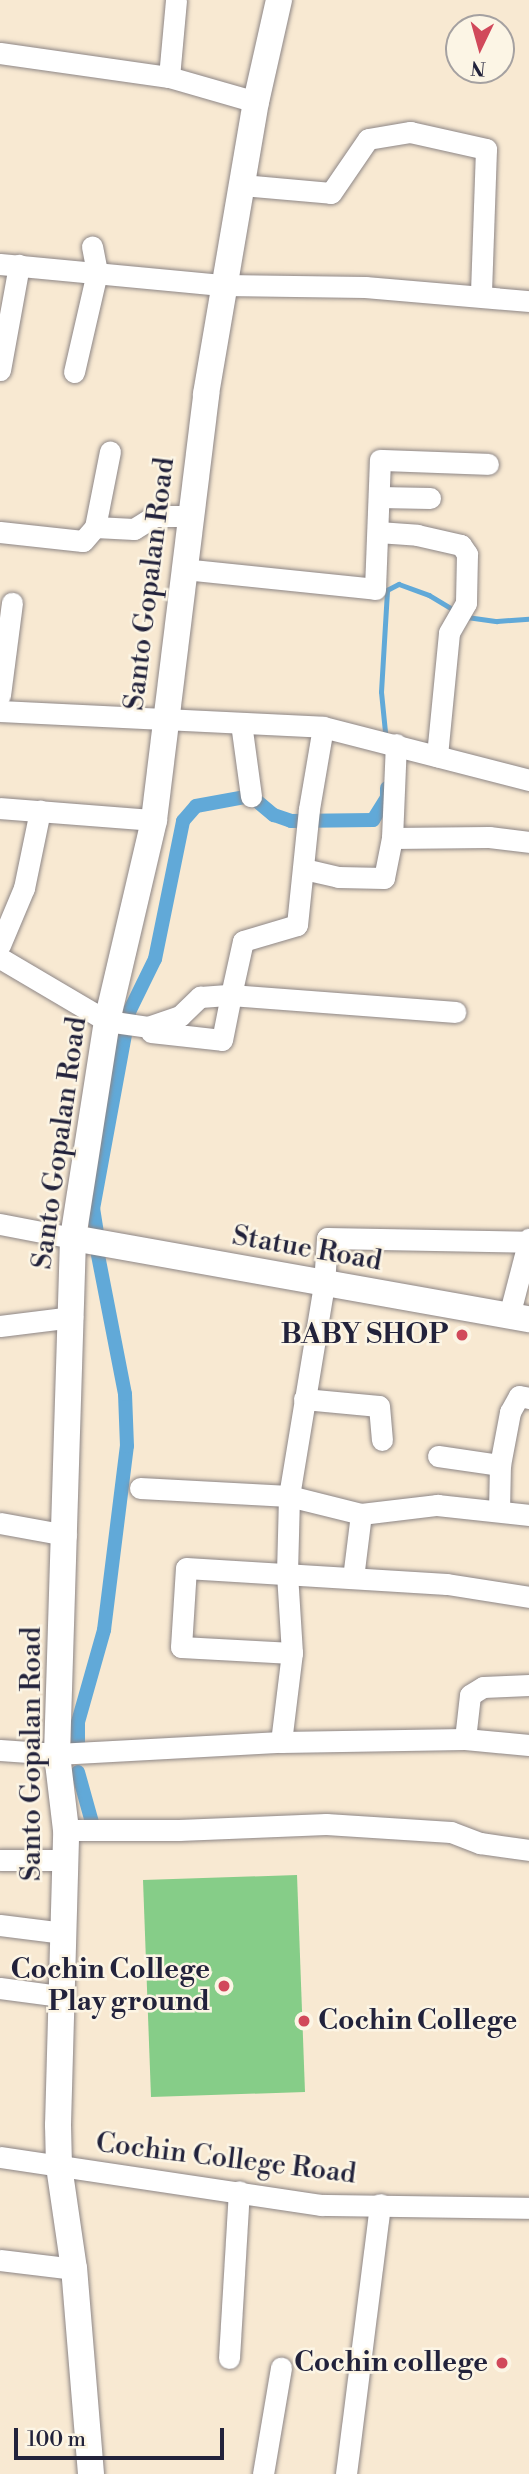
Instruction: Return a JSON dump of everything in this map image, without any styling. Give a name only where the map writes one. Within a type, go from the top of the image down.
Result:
[{"type":"main road","name":"Santo Gopalan Road","points":[[91,2474],[74,2269],[59,2166],[60,1996],[66,1830],[57,1754],[74,1238],[128,1025],[183,569],[224,285],[256,102],[279,0]]},
{"type":"main road","name":"Statue Road","points":[[74,1238],[324,1285],[519,1317]]},
{"type":"street","points":[[169,77],[176,0]]},
{"type":"street","points":[[0,53],[169,77],[256,102]]},
{"type":"street","points":[[242,185],[331,194],[368,139],[410,132],[486,149],[481,295]]},
{"type":"street","points":[[74,372],[97,272],[92,246]]},
{"type":"street","points":[[0,370],[9,265],[224,285],[365,287],[529,301]]},
{"type":"street","points":[[0,532],[83,541],[95,527],[110,451]]},
{"type":"street","points":[[183,569],[375,589],[380,460],[488,464]]},
{"type":"street","points":[[379,497],[430,498]]},
{"type":"street","points":[[95,527],[134,529],[155,516],[190,516]]},
{"type":"street","points":[[378,532],[417,535],[461,545],[467,554],[466,603],[449,634],[437,756]]},
{"type":"street","points":[[0,695],[12,603]]},
{"type":"street","points":[[0,711],[323,727],[529,780]]},
{"type":"street","points":[[241,723],[251,796]]},
{"type":"street","points":[[0,958],[128,1025],[222,1040],[243,941],[297,925],[309,808],[323,727]]},
{"type":"street","points":[[304,869],[338,877],[384,878],[392,838],[396,744]]},
{"type":"street","points":[[0,808],[154,820]]},
{"type":"street","points":[[0,945],[24,888],[40,811]]},
{"type":"street","points":[[392,838],[489,837],[529,842]]},
{"type":"street","points":[[128,1025],[148,1027],[180,1016],[200,998],[231,995],[454,1012]]},
{"type":"street","points":[[0,1224],[74,1238]]},
{"type":"street","points":[[281,1742],[292,1653],[287,1573],[289,1496],[324,1285],[327,1238],[528,1240],[519,1317]]},
{"type":"street","points":[[0,1326],[72,1317]]},
{"type":"street","points":[[499,1511],[500,1465],[510,1412],[519,1396],[529,1398]]},
{"type":"street","points":[[304,1399],[379,1406],[382,1440]]},
{"type":"street","points":[[438,1456],[500,1465]]},
{"type":"street","points":[[140,1488],[289,1496],[362,1514],[437,1505],[529,1514]]},
{"type":"street","points":[[353,1578],[362,1514]]},
{"type":"street","points":[[0,1523],[66,1535]]},
{"type":"street","points":[[292,1653],[181,1647],[186,1568],[447,1584],[529,1597]]},
{"type":"street","points":[[465,1739],[471,1695],[483,1688],[529,1685]]},
{"type":"street","points":[[0,1751],[57,1754],[281,1742],[465,1739],[529,1745]]},
{"type":"street","points":[[66,1830],[179,1830],[326,1824],[451,1832],[480,1843],[529,1850]]},
{"type":"street","points":[[0,1860],[65,1860]]},
{"type":"street","points":[[0,1925],[63,1933]]},
{"type":"street","points":[[0,1988],[60,1996]]},
{"type":"street","name":"Cochin College Road","points":[[0,2157],[321,2205],[529,2208]]},
{"type":"street","points":[[229,2358],[239,2191]]},
{"type":"street","points":[[346,2474],[380,2204]]},
{"type":"street","points":[[0,2260],[74,2269]]},
{"type":"street","points":[[263,2474],[281,2368]]},
{"type":"green space","name":"Cochin College Play ground","points":[[297,1875],[305,2092],[151,2097],[143,1880]]},
{"type":"waterway","points":[[385,732],[381,692],[387,590],[399,584],[429,595],[456,611]]},
{"type":"waterway","points":[[467,617],[497,621],[529,619]]},
{"type":"waterway","points":[[97,1233],[93,1209],[129,1012],[155,959],[183,821],[196,806],[251,796],[274,815],[291,821],[373,820],[387,798],[387,788]]},
{"type":"waterway","points":[[78,1745],[78,1722],[104,1630],[127,1446],[125,1394],[98,1255]]},
{"type":"waterway","points":[[78,1772],[93,1826]]},
{"type":"place","name":"BABY SHOP","points":[[462,1335]]},
{"type":"place","name":"Cochin College Play ground","points":[[224,1986]]},
{"type":"place","name":"Cochin College","points":[[304,2021]]},
{"type":"place","name":"Cochin college","points":[[502,2363]]}]
